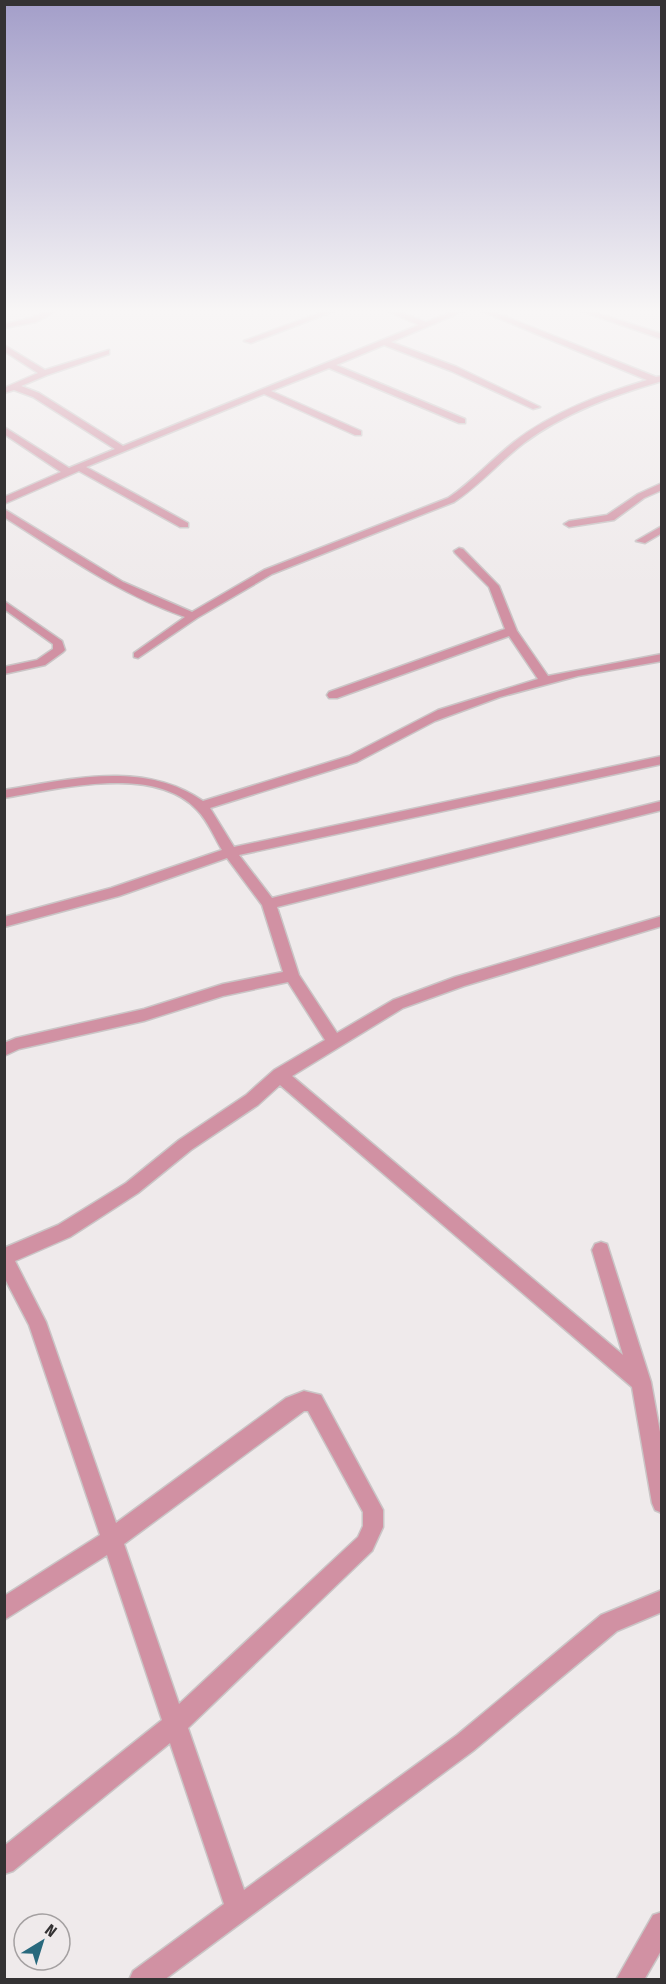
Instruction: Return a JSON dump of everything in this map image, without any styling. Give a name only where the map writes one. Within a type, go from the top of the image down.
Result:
[{"type":"street","points":[[47,403],[123,450]]},
{"type":"street","points":[[4,501],[79,467],[240,403]]},
{"type":"street","points":[[290,403],[358,433]]},
{"type":"street","points":[[419,403],[462,421]]},
{"type":"street","points":[[528,403],[536,406]]},
{"type":"street","points":[[138,655],[193,616],[268,572],[450,500],[472,487],[529,435],[560,417],[597,403]]},
{"type":"street","points":[[4,430],[68,472]]},
{"type":"street","points":[[79,467],[184,525]]},
{"type":"street","points":[[569,524],[610,518],[641,495],[662,486]]},
{"type":"street","points":[[4,512],[120,586],[162,607],[193,616]]},
{"type":"street","points":[[641,541],[662,529]]},
{"type":"street","points":[[459,551],[494,586],[511,631],[545,680]]},
{"type":"street","points":[[4,604],[58,643],[59,650],[54,655],[30,666],[4,671]]},
{"type":"street","points":[[333,695],[511,631]]},
{"type":"street","points":[[201,806],[312,774],[356,757],[442,713],[545,680],[599,667],[662,657]]},
{"type":"street","points":[[4,922],[114,892],[230,852],[662,760]]},
{"type":"street","points":[[4,794],[129,779],[152,782],[182,791],[201,806],[230,852],[269,904],[292,976],[334,1042]]},
{"type":"street","points":[[269,904],[662,805]]},
{"type":"street","points":[[238,1908],[110,1541],[37,1322],[4,1257],[64,1232],[132,1188],[185,1145],[252,1100],[280,1075],[408,1000],[460,981],[662,921]]},
{"type":"street","points":[[4,1050],[16,1044],[144,1015],[223,990],[292,976]]},
{"type":"street","points":[[280,1075],[641,1382]]},
{"type":"street","points":[[601,1250],[641,1382],[662,1503]]},
{"type":"street","points":[[4,1609],[110,1541],[293,1405],[304,1401],[314,1402],[373,1510],[373,1527],[365,1544],[174,1725],[4,1862]]},
{"type":"street","points":[[142,1980],[465,1743],[609,1623],[662,1601]]},
{"type":"street","points":[[629,1980],[662,1924]]}]
